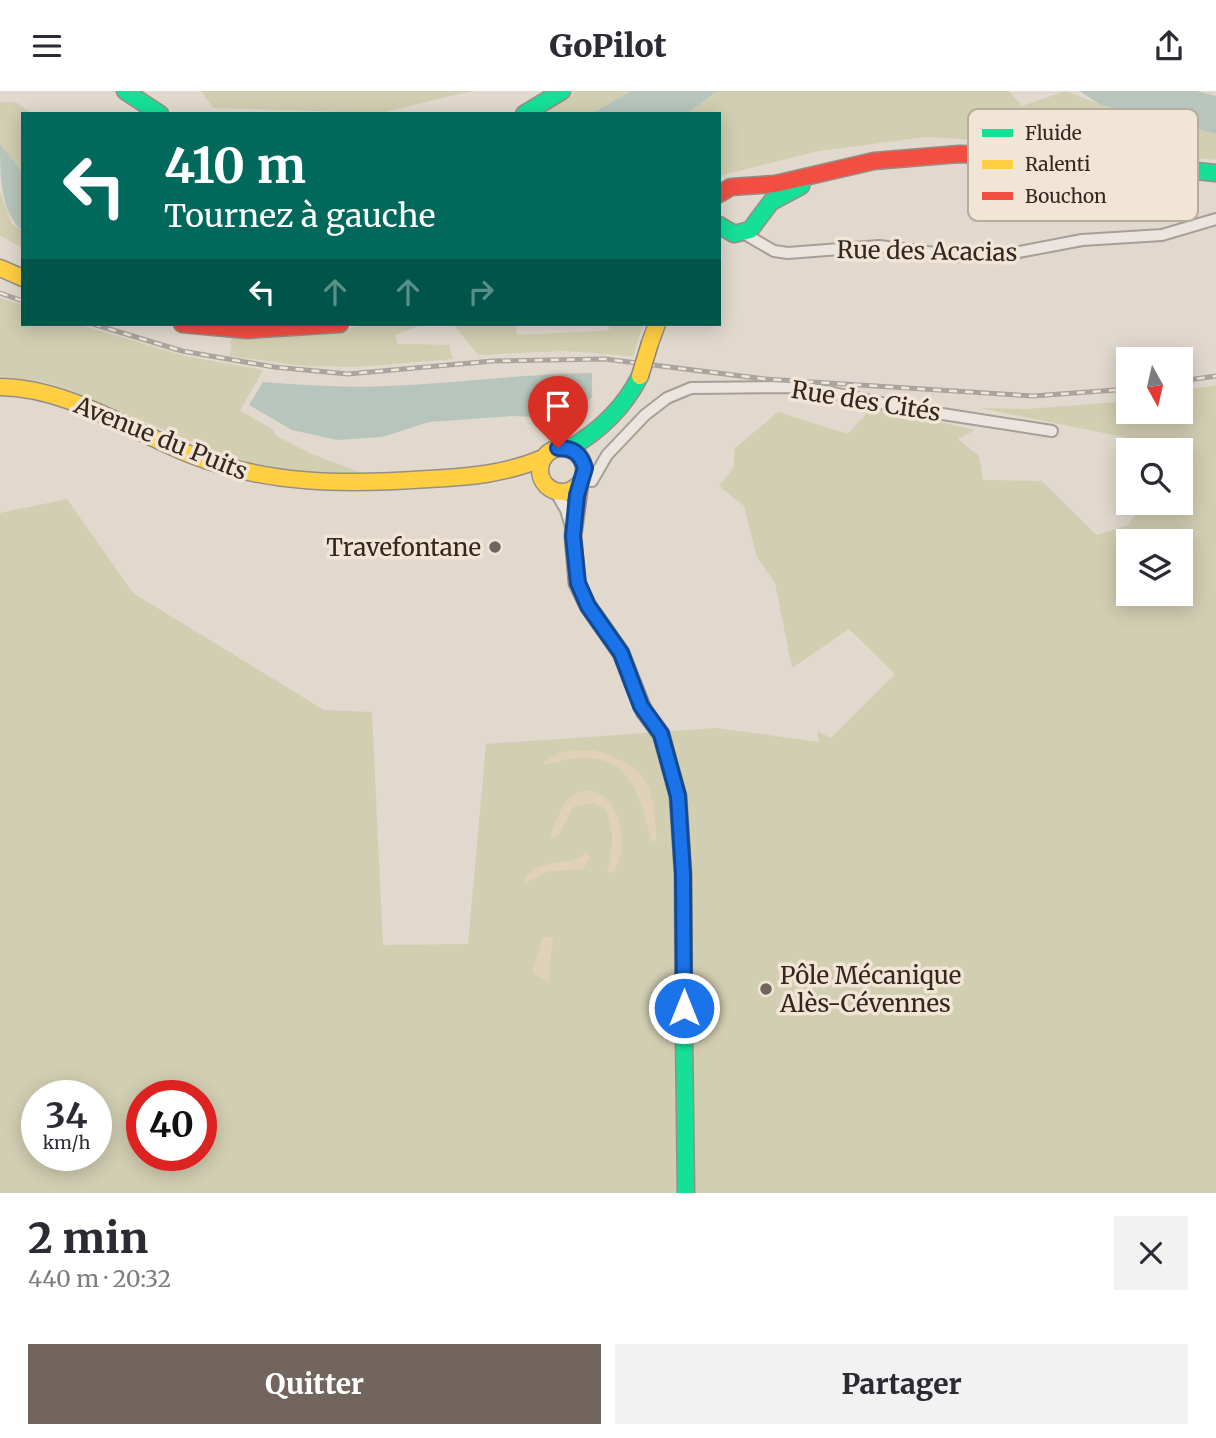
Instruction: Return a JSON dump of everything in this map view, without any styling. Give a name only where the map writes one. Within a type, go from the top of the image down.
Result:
[{"type":"main road","points":[[125,91],[157,112]]},
{"type":"main road","points":[[527,112],[560,92]]},
{"type":"main road","points":[[721,193],[729,187],[775,184],[874,161],[968,155]]},
{"type":"main road","points":[[721,244],[749,227],[771,202],[786,192],[872,166],[927,156]]},
{"type":"main road","points":[[1198,171],[1216,173]]},
{"type":"main road","points":[[744,186],[751,189],[760,201],[749,227]]},
{"type":"main road","points":[[721,225],[749,227]]},
{"type":"main road","points":[[0,268],[21,277]]},
{"type":"main road","points":[[204,326],[247,330],[309,326]]},
{"type":"main road","points":[[656,326],[631,395],[589,451],[573,536],[576,575],[584,599],[621,653],[641,706],[661,734],[678,796],[683,874],[686,1193]]},
{"type":"main road","name":"Avenue du Puits","points":[[0,387],[33,389],[68,401],[191,455],[247,475],[304,485],[491,475],[523,467],[543,458]]},
{"type":"main road","points":[[582,477],[565,492],[550,487],[540,470],[543,458],[554,449],[570,448],[611,420]]},
{"type":"main road","points":[[570,448],[581,458],[582,477]]},
{"type":"main road","name":"Avenue du Puits","points":[[491,475],[550,487]]},
{"type":"street","name":"Rue des Acacias","points":[[749,227],[762,244],[774,251],[788,253],[879,246],[959,255],[1003,255],[1102,237],[1162,235],[1216,219]]},
{"type":"street","points":[[749,227],[762,244]]},
{"type":"street","name":"Rue des Cités","points":[[582,477],[592,481],[611,451],[645,415],[680,391],[703,387],[804,387],[910,409],[1052,431]]},
{"type":"street","points":[[550,487],[566,510],[573,536]]},
{"type":"shaded area","points":[[201,91],[472,91],[385,112],[213,108]]},
{"type":"shaded area","points":[[575,91],[631,91],[594,112],[541,112]]},
{"type":"shaded area","points":[[631,91],[717,91],[689,112],[594,112]]},
{"type":"shaded area","points":[[717,91],[1009,91],[1022,106],[1066,91],[1117,109],[968,109],[968,139],[926,137],[819,151],[721,176],[721,112],[689,112]]},
{"type":"shaded area","points":[[1079,91],[1197,91],[1216,96],[1216,134],[1198,129],[1198,109],[1117,109],[1101,105]]},
{"type":"shaded area","points":[[0,102],[16,102],[29,112],[21,112],[21,170],[0,144]]},
{"type":"shaded area","points":[[1198,129],[1216,134],[1216,160],[1198,158]]},
{"type":"shaded area","points":[[0,144],[21,170],[21,229],[10,214],[1,180]]},
{"type":"shaded area","points":[[0,191],[11,223],[21,230],[21,247],[0,236]]},
{"type":"shaded area","points":[[0,298],[21,304],[21,326],[84,326],[185,356],[263,370],[240,411],[271,428],[277,436],[309,453],[368,475],[299,473],[244,464],[68,389],[44,382],[0,376]]},
{"type":"shaded area","points":[[360,326],[418,326],[395,335],[398,344],[449,345],[453,359],[357,367],[305,366],[230,356],[232,333],[295,336]]},
{"type":"shaded area","points":[[455,326],[516,326],[517,335],[609,330],[609,326],[642,326],[633,356],[565,351],[478,355]]},
{"type":"shaded area","points":[[592,373],[592,397],[580,411],[557,418],[512,416],[429,422],[382,437],[337,440],[292,430],[249,405],[263,382],[372,387]]},
{"type":"shaded area","points":[[1216,385],[1216,1193],[0,1193],[0,513],[67,499],[133,593],[324,710],[372,712],[383,945],[468,944],[486,744],[716,728],[819,742],[817,731],[831,738],[895,674],[849,629],[792,668],[775,583],[757,557],[744,506],[719,486],[734,467],[734,449],[778,412],[848,434],[872,407],[975,430],[958,439],[979,456],[983,480],[1042,481],[1097,535],[1128,525],[1135,515],[1193,515],[1193,438],[1129,438],[980,408],[1027,409],[1116,402],[1116,424],[1193,424],[1194,389]]},
{"type":"sand","points":[[594,750],[628,764],[645,781],[653,806],[657,841],[651,841],[638,795],[622,771],[610,763],[596,759],[577,758],[545,765],[544,762],[560,752]]},
{"type":"sand","points":[[582,791],[596,793],[607,799],[620,823],[621,852],[618,865],[612,874],[607,871],[612,830],[603,807],[591,803],[575,806],[558,835],[549,840],[564,804]]},
{"type":"sand","points":[[587,852],[591,857],[583,869],[548,871],[525,883],[528,875],[539,867],[578,858]]},
{"type":"sand","points":[[543,937],[553,938],[548,982],[532,972]]},
{"type":"railway","points":[[0,293],[21,300]]},
{"type":"railway","points":[[100,326],[182,351],[274,367],[348,374],[493,361],[605,359],[765,379],[1033,396],[1116,390]]},
{"type":"railway","points":[[1194,379],[1216,376]]},
{"type":"traffic: fast","points":[[125,91],[157,112]]},
{"type":"traffic: fast","points":[[527,112],[562,91]]},
{"type":"traffic: fast","points":[[1198,171],[1216,173]]},
{"type":"traffic: fast","points":[[721,226],[734,234],[750,230],[771,202],[801,186]]},
{"type":"traffic: fast","points":[[570,448],[592,434],[611,417],[640,376]]},
{"type":"traffic: fast","points":[[684,1033],[686,1193]]},
{"type":"traffic: slow","points":[[0,268],[21,277]]},
{"type":"traffic: slow","points":[[650,343],[656,326]]},
{"type":"traffic: slow","points":[[640,376],[650,343]]},
{"type":"traffic: slow","points":[[0,387],[50,394],[97,411],[189,454],[248,472],[277,477],[337,482],[444,478],[501,471],[543,458]]},
{"type":"traffic: slow","points":[[562,448],[571,449],[578,454],[583,461],[584,470],[583,479],[578,486],[571,491],[562,492],[553,491],[546,486],[541,479],[540,470],[541,461],[546,454],[553,449],[562,448]]},
{"type":"traffic: slow","points":[[633,684],[644,711],[661,734],[678,796],[683,874],[684,1033]]},
{"type":"traffic: jam","points":[[721,193],[731,187],[775,184],[874,161],[968,154]]},
{"type":"traffic: jam","points":[[204,326],[247,330],[309,326]]},
{"type":"traffic: jam","points":[[580,484],[573,536],[577,583],[588,606],[621,653],[633,684]]},
{"type":"place","name":"Travefontane","points":[[495,547]]},
{"type":"place","name":"Pôle Mécanique Alès-Cévennes","points":[[766,989]]},
{"type":"route","points":[[558,448],[570,448],[581,458],[585,468],[577,495],[573,536],[578,583],[588,606],[621,653],[641,706],[661,734],[672,769],[678,796],[682,843],[684,1008]]}]
